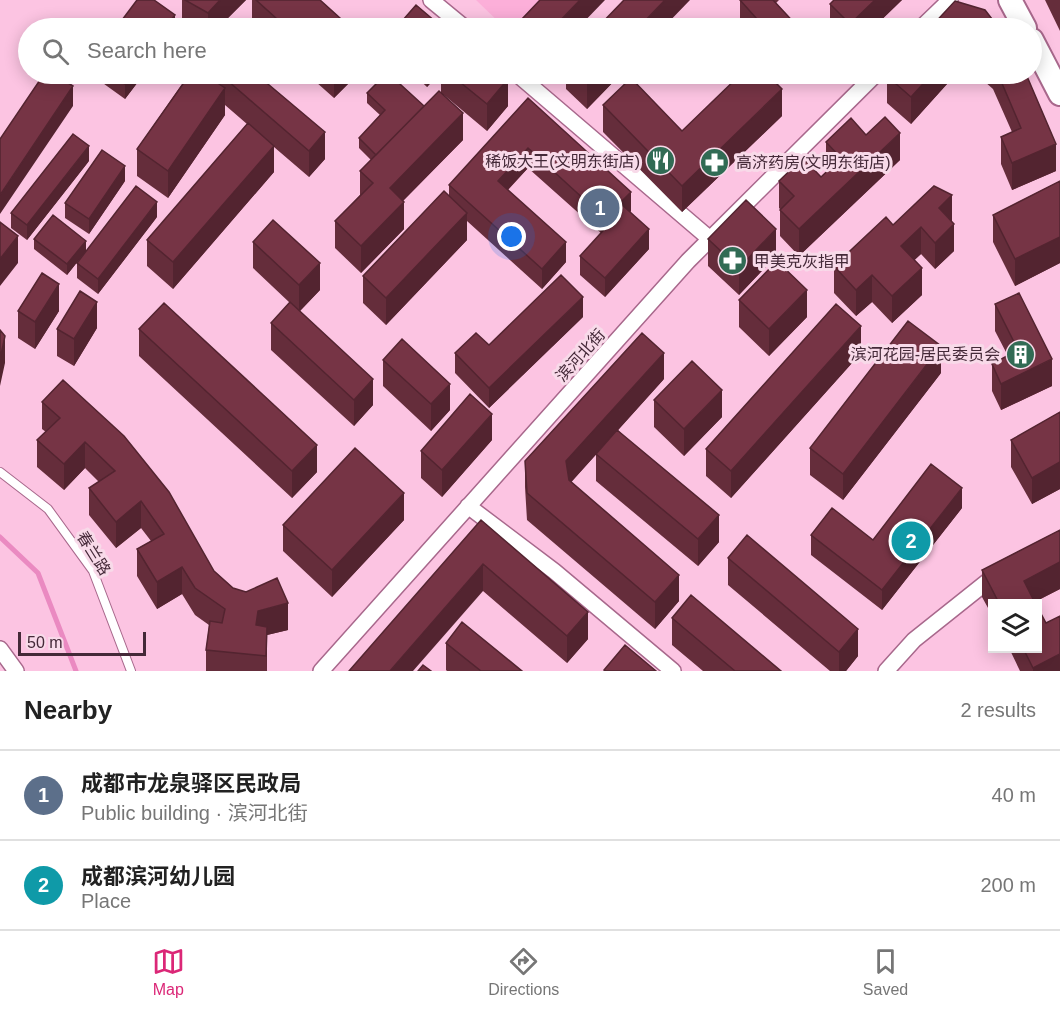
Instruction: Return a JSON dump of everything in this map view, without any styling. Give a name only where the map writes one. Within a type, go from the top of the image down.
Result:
[{"type":"street","points":[[431,0],[453,18]]},
{"type":"street","points":[[931,18],[950,0]]},
{"type":"street","points":[[1010,0],[1020,18]]},
{"type":"street","points":[[1042,59],[1060,94]]},
{"type":"street","points":[[529,84],[710,239]]},
{"type":"street","name":"滨河北街","points":[[321,671],[710,239],[866,84]]},
{"type":"street","points":[[468,506],[554,571],[673,671]]},
{"type":"street","points":[[886,671],[914,640],[1012,563]]},
{"type":"street","points":[[0,649],[16,671]]},
{"type":"lane","name":"春兰路","points":[[0,472],[48,509],[93,571],[131,671]]},
{"type":"shaded area","points":[[476,0],[547,0],[530,18],[495,18]]},
{"type":"building","points":[[137,0],[154,0],[175,15],[173,18],[124,18]]},
{"type":"building","points":[[185,0],[220,0],[208,13]]},
{"type":"building","points":[[256,0],[320,0],[340,18],[276,18]]},
{"type":"building","points":[[540,0],[580,0],[563,18],[523,18]]},
{"type":"building","points":[[624,0],[665,0],[648,18],[607,18]]},
{"type":"building","points":[[740,0],[773,0],[790,18],[756,18]]},
{"type":"building","points":[[834,0],[875,0],[856,18],[844,18],[830,4]]},
{"type":"building","points":[[955,1],[985,10],[991,18],[939,18]]},
{"type":"building","points":[[416,5],[431,18],[405,18]]},
{"type":"building","points":[[37,84],[70,84],[73,86],[0,195],[0,139]]},
{"type":"building","points":[[183,84],[219,84],[225,88],[168,171],[137,149]]},
{"type":"building","points":[[232,84],[268,84],[325,132],[309,151]]},
{"type":"building","points":[[376,84],[400,84],[424,106],[376,155],[359,138],[385,110],[367,93]]},
{"type":"building","points":[[462,84],[504,84],[487,104]]},
{"type":"building","points":[[625,84],[637,84],[682,131],[731,84],[777,84],[782,89],[682,186],[603,105]]},
{"type":"building","points":[[896,84],[923,84],[911,97]]},
{"type":"building","points":[[1002,84],[1030,84],[1056,144],[1012,163],[1001,137],[1021,128]]},
{"type":"building","points":[[439,91],[463,113],[390,188],[404,202],[361,246],[335,221],[373,183],[360,171]]},
{"type":"building","points":[[528,98],[631,192],[620,203],[649,229],[605,278],[580,256],[610,223],[528,148],[498,181],[566,242],[542,269],[449,185]]},
{"type":"building","points":[[885,117],[900,133],[799,229],[780,210],[794,196],[779,181],[803,158],[821,177],[841,158],[826,142],[851,118],[866,135]]},
{"type":"building","points":[[248,123],[274,146],[173,262],[147,240]]},
{"type":"building","points":[[73,134],[89,146],[27,225],[11,213]]},
{"type":"building","points":[[102,150],[125,166],[89,219],[65,203]]},
{"type":"building","points":[[1060,181],[1060,237],[1015,259],[993,215]]},
{"type":"building","points":[[136,186],[157,202],[98,279],[77,263]]},
{"type":"building","points":[[934,186],[952,195],[939,208],[954,224],[935,243],[921,227],[901,246],[922,268],[892,296],[872,275],[856,290],[834,266],[886,217],[893,225]]},
{"type":"building","points":[[444,191],[467,213],[386,298],[363,276]]},
{"type":"building","points":[[746,200],[776,229],[739,268],[708,239]]},
{"type":"building","points":[[53,215],[86,241],[67,264],[34,239]]},
{"type":"building","points":[[273,220],[320,263],[299,285],[253,242]]},
{"type":"building","points":[[0,222],[18,236],[0,259]]},
{"type":"building","points":[[777,261],[807,290],[769,329],[739,300]]},
{"type":"building","points":[[42,273],[59,284],[35,322],[18,311]]},
{"type":"building","points":[[561,275],[583,297],[489,388],[455,353],[476,333],[489,345]]},
{"type":"building","points":[[80,291],[97,302],[74,339],[57,329]]},
{"type":"building","points":[[1019,293],[1052,359],[1001,384],[992,364],[1018,350],[995,304]]},
{"type":"building","points":[[290,302],[373,379],[354,400],[271,323]]},
{"type":"building","points":[[164,303],[317,445],[292,471],[139,329]]},
{"type":"building","points":[[836,304],[861,326],[731,471],[706,449]]},
{"type":"building","points":[[908,321],[941,346],[843,474],[810,448]]},
{"type":"building","points":[[0,330],[5,336],[0,359]]},
{"type":"building","points":[[642,333],[664,353],[566,461],[569,480],[679,575],[655,602],[527,493],[525,461]]},
{"type":"building","points":[[402,339],[450,384],[431,404],[383,360]]},
{"type":"building","points":[[692,361],[722,390],[684,429],[654,400]]},
{"type":"building","points":[[63,380],[124,436],[169,492],[214,571],[233,588],[246,592],[277,578],[288,603],[258,611],[256,625],[267,627],[266,656],[206,650],[210,621],[222,623],[225,609],[195,588],[182,567],[157,582],[137,549],[164,534],[141,501],[116,522],[89,488],[115,471],[85,442],[64,464],[37,440],[60,418],[42,402]]},
{"type":"building","points":[[470,394],[492,414],[442,470],[421,451]]},
{"type":"building","points":[[1060,412],[1060,462],[1032,478],[1011,440]]},
{"type":"building","points":[[617,430],[719,515],[698,539],[596,454]]},
{"type":"building","points":[[355,448],[404,493],[332,570],[283,525]]},
{"type":"building","points":[[931,464],[962,488],[882,590],[811,535],[832,508],[873,540]]},
{"type":"building","points":[[481,520],[588,612],[567,636],[483,564],[390,671],[349,671]]},
{"type":"building","points":[[1060,530],[1060,562],[1024,581],[1033,599],[997,599],[982,570]]},
{"type":"building","points":[[747,535],[858,629],[839,652],[728,558]]},
{"type":"building","points":[[691,595],[781,671],[735,671],[672,618]]},
{"type":"building","points":[[1042,616],[1046,623],[1060,616],[1060,654],[1033,668],[1026,653],[1042,653]]},
{"type":"building","points":[[462,622],[522,671],[481,671],[446,643]]},
{"type":"building","points":[[625,645],[656,671],[604,670]]},
{"type":"building","points":[[423,665],[431,671],[418,671]]},
{"type":"waterway","points":[[0,537],[38,573],[76,671]]},
{"type":"place","name":"稀饭大王(文明东街店)","points":[[661,161]]},
{"type":"place","name":"高济药房(文明东街店)","points":[[715,162]]},
{"type":"place","name":"成都市龙泉驿区民政局","points":[[600,208]]},
{"type":"place","name":"甲美克灰指甲","points":[[733,261]]},
{"type":"place","name":"滨河花园-居民委员会","points":[[1021,354]]},
{"type":"place","name":"成都滨河幼儿园","points":[[911,541]]}]
